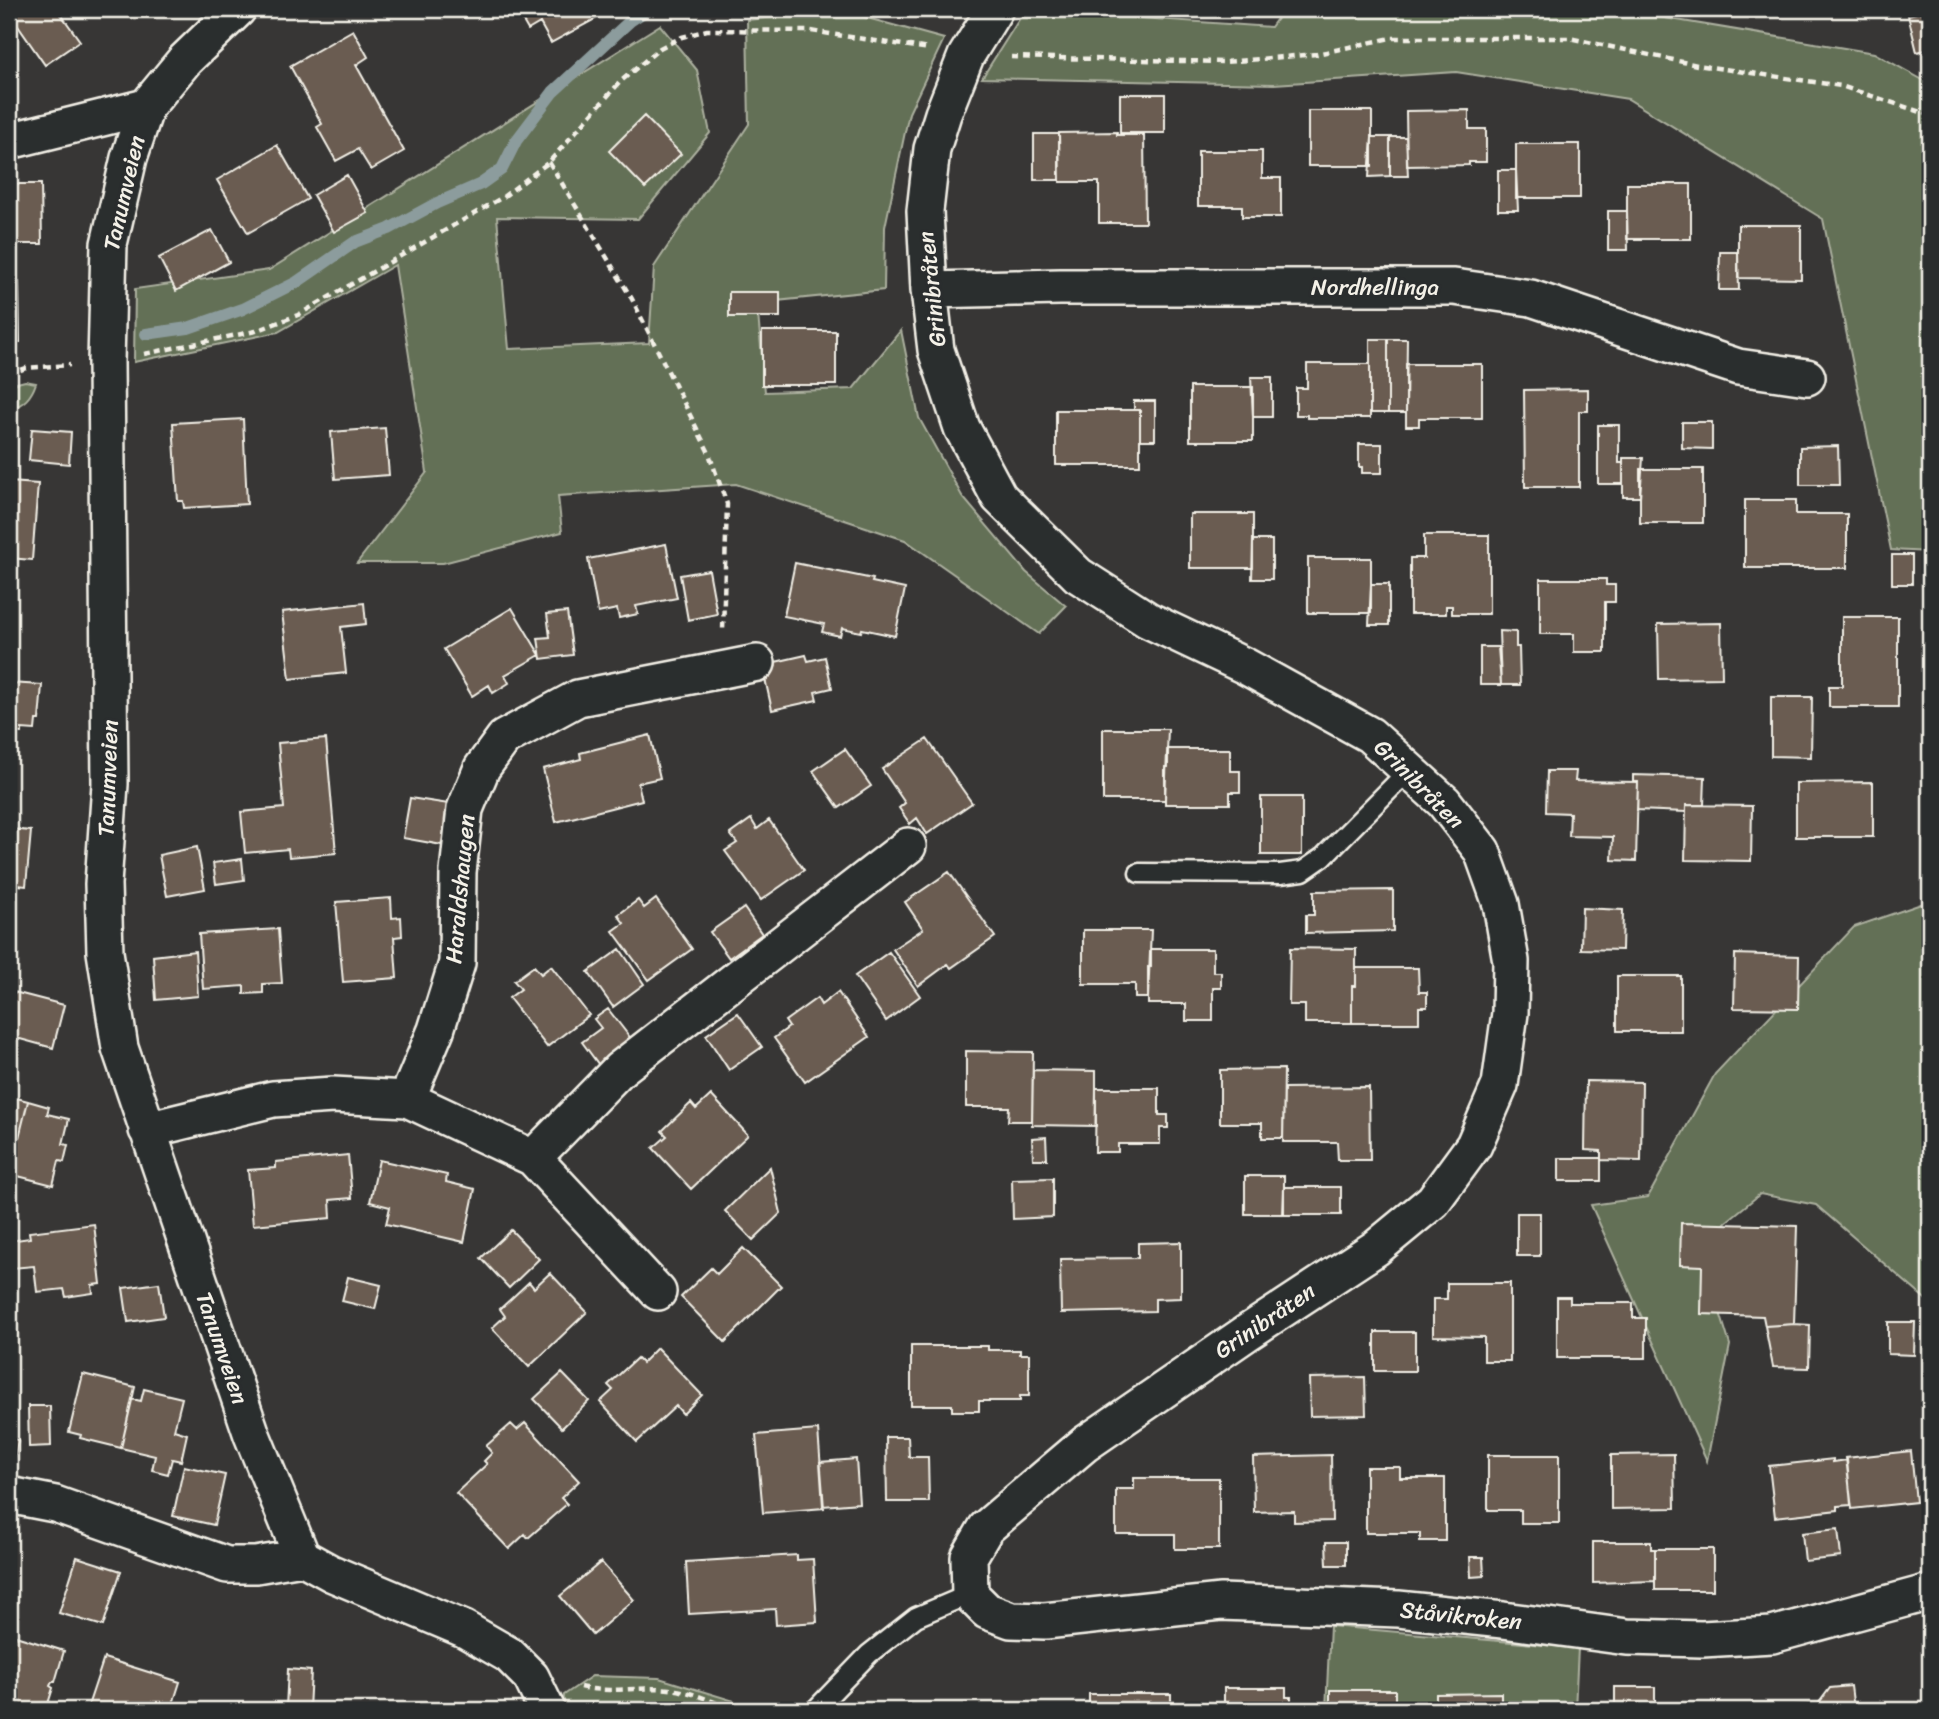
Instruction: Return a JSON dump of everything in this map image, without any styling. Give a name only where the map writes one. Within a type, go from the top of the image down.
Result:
[{"type":"street","name":"Tanumveien","points":[[238,9],[185,60],[146,107],[129,158],[109,244],[106,376],[110,783],[103,884],[105,952],[120,1048],[252,1435],[302,1557]]},
{"type":"street","name":"Grinibråten","points":[[979,1603],[969,1557],[986,1528],[1085,1444],[1376,1248],[1433,1201],[1474,1145],[1500,1085],[1510,1013],[1511,961],[1501,904],[1482,851],[1444,802],[1370,734],[1245,666],[1148,620],[1078,575],[999,497],[962,428],[936,350],[929,290],[925,211],[932,149],[943,114],[966,56],[995,9]]},
{"type":"street","points":[[9,141],[146,107]]},
{"type":"street","name":"Nordhellinga","points":[[929,290],[1060,286],[1454,286],[1531,298],[1738,367],[1807,377]]},
{"type":"street","name":"Haraldshaugen","points":[[407,1099],[436,1030],[457,963],[458,872],[465,809],[482,768],[505,738],[578,698],[757,663]]},
{"type":"street","points":[[533,1158],[620,1069],[908,846]]},
{"type":"street","points":[[147,1130],[273,1099],[333,1095],[407,1099],[533,1158],[658,1292]]},
{"type":"street","points":[[9,1495],[55,1504],[228,1565],[257,1565],[302,1557],[331,1573],[464,1629],[509,1655],[531,1677],[547,1710]]},
{"type":"street","name":"Ståvikroken","points":[[979,1603],[1011,1620],[1045,1621],[1221,1602],[1398,1609],[1627,1637],[1702,1639],[1772,1635],[1930,1592]]},
{"type":"lane","points":[[1139,873],[1280,874],[1303,871],[1323,858],[1409,770]]},
{"type":"lane","points":[[816,1710],[869,1654],[916,1617],[979,1603]]},
{"type":"path","points":[[549,162],[632,299],[708,451],[727,504],[722,668]]},
{"type":"path","points":[[531,1677],[600,1692],[668,1689],[698,1696],[732,1710]]},
{"type":"green space","points":[[1284,9],[1611,9],[1874,53],[1930,84],[1930,552],[1891,550],[1823,219],[1628,99],[1456,72],[1274,84],[982,78],[1025,10],[1271,27]]},
{"type":"green space","points":[[838,10],[944,39],[909,113],[885,227],[884,290],[757,303],[765,392],[853,389],[901,330],[919,418],[962,496],[1026,572],[1066,606],[1039,634],[905,540],[736,484],[558,496],[562,532],[443,563],[357,563],[427,472],[395,265],[278,332],[134,362],[135,289],[269,270],[660,25],[697,70],[710,133],[638,219],[497,217],[509,349],[649,343],[654,267],[749,124],[747,20]]},
{"type":"green space","points":[[25,381],[36,383],[32,393],[23,403],[9,410],[9,385]]},
{"type":"green space","points":[[1930,901],[1930,1303],[1816,1205],[1760,1194],[1699,1244],[1730,1345],[1707,1461],[1591,1205],[1648,1197],[1715,1074],[1854,927]]},
{"type":"green space","points":[[1330,1626],[1578,1648],[1575,1710],[1326,1710]]},
{"type":"green space","points":[[592,1676],[659,1678],[754,1707],[756,1710],[563,1710],[564,1695]]},
{"type":"building","points":[[12,9],[57,9],[80,41],[45,65],[9,13]]},
{"type":"building","points":[[516,9],[594,9],[599,17],[551,43],[540,23],[528,30]]},
{"type":"building","points":[[1930,10],[1930,49],[1917,52],[1908,15]]},
{"type":"building","points":[[353,30],[368,57],[356,65],[404,151],[371,170],[358,149],[336,161],[317,127],[322,124],[290,66]]},
{"type":"building","points":[[1120,94],[1165,94],[1165,133],[1120,133]]},
{"type":"building","points":[[1469,110],[1469,129],[1486,129],[1486,162],[1469,162],[1469,165],[1407,166],[1406,111]]},
{"type":"building","points":[[1308,111],[1372,111],[1372,166],[1308,166]]},
{"type":"building","points":[[644,116],[681,154],[645,188],[609,151]]},
{"type":"building","points":[[1117,132],[1117,135],[1144,135],[1145,223],[1099,223],[1099,182],[1060,182],[1059,133]]},
{"type":"building","points":[[1034,134],[1059,134],[1059,180],[1034,180]]},
{"type":"building","points":[[1372,137],[1390,137],[1390,176],[1369,177]]},
{"type":"building","points":[[1390,137],[1406,137],[1408,176],[1390,176]]},
{"type":"building","points":[[1516,144],[1580,144],[1580,198],[1516,198]]},
{"type":"building","points":[[277,145],[308,199],[248,233],[217,180]]},
{"type":"building","points":[[1198,151],[1262,151],[1262,178],[1281,178],[1281,217],[1242,217],[1242,206],[1198,206]]},
{"type":"building","points":[[1498,170],[1516,170],[1518,210],[1498,210]]},
{"type":"building","points":[[347,175],[368,213],[334,232],[313,195]]},
{"type":"building","points":[[9,184],[41,184],[42,244],[9,244]]},
{"type":"building","points":[[1627,184],[1691,184],[1691,239],[1627,239]]},
{"type":"building","points":[[1608,211],[1627,211],[1628,250],[1608,250]]},
{"type":"building","points":[[1738,225],[1801,225],[1801,279],[1738,278]]},
{"type":"building","points":[[212,230],[229,262],[176,291],[159,258]]},
{"type":"building","points":[[1720,252],[1738,252],[1739,290],[1719,290]]},
{"type":"building","points":[[9,282],[19,282],[20,342],[9,342]]},
{"type":"building","points":[[729,292],[780,292],[780,317],[729,317]]},
{"type":"building","points":[[762,331],[836,331],[836,385],[762,385]]},
{"type":"building","points":[[1370,339],[1388,339],[1388,413],[1370,413]]},
{"type":"building","points":[[1388,339],[1407,339],[1406,413],[1388,413]]},
{"type":"building","points":[[1307,364],[1370,364],[1370,418],[1307,418],[1307,415],[1296,415],[1296,388],[1307,388]]},
{"type":"building","points":[[1406,364],[1482,364],[1482,418],[1419,418],[1419,426],[1406,426]]},
{"type":"building","points":[[1251,377],[1272,377],[1272,417],[1253,417]]},
{"type":"building","points":[[1190,387],[1253,387],[1253,441],[1190,441]]},
{"type":"building","points":[[1588,389],[1588,411],[1579,411],[1579,487],[1525,487],[1524,390]]},
{"type":"building","points":[[1134,401],[1155,401],[1155,440],[1140,440],[1140,410],[1134,410]]},
{"type":"building","points":[[1056,410],[1140,410],[1140,465],[1056,465]]},
{"type":"building","points":[[243,419],[247,504],[184,508],[183,501],[178,501],[173,423]]},
{"type":"building","points":[[1682,422],[1712,422],[1712,449],[1682,448]]},
{"type":"building","points":[[1598,425],[1619,425],[1619,463],[1623,463],[1623,484],[1598,484]]},
{"type":"building","points":[[385,428],[389,475],[335,479],[331,432]]},
{"type":"building","points":[[32,429],[71,432],[69,464],[29,460]]},
{"type":"building","points":[[1359,444],[1382,444],[1382,473],[1362,473],[1362,467],[1359,467]]},
{"type":"building","points":[[1838,446],[1839,485],[1800,485],[1800,447]]},
{"type":"building","points":[[1623,458],[1643,458],[1640,497],[1623,497]]},
{"type":"building","points":[[1640,469],[1703,469],[1703,523],[1640,523]]},
{"type":"building","points":[[9,482],[38,484],[32,560],[9,558]]},
{"type":"building","points":[[1745,500],[1796,500],[1796,514],[1847,514],[1847,568],[1745,568]]},
{"type":"building","points":[[1190,514],[1253,514],[1253,568],[1190,568]]},
{"type":"building","points":[[1424,535],[1489,535],[1489,614],[1452,614],[1452,606],[1446,606],[1446,614],[1410,614],[1410,558],[1424,558]]},
{"type":"building","points":[[1253,540],[1272,540],[1272,579],[1252,579]]},
{"type":"building","points":[[666,544],[677,598],[636,606],[638,614],[619,618],[617,609],[598,613],[588,559]]},
{"type":"building","points":[[1892,555],[1912,555],[1912,584],[1892,584]]},
{"type":"building","points":[[1308,558],[1371,558],[1371,613],[1308,613]]},
{"type":"building","points":[[795,563],[873,579],[872,582],[905,589],[895,636],[842,628],[840,636],[822,632],[824,624],[784,616]]},
{"type":"building","points":[[709,570],[717,614],[688,620],[680,575]]},
{"type":"building","points":[[1540,579],[1606,579],[1606,585],[1615,585],[1615,602],[1605,602],[1605,652],[1574,652],[1574,634],[1540,634]]},
{"type":"building","points":[[1371,584],[1389,584],[1389,625],[1369,625]]},
{"type":"building","points":[[364,603],[366,624],[341,627],[346,673],[290,679],[282,612]]},
{"type":"building","points":[[512,608],[540,655],[505,675],[509,683],[493,693],[489,685],[472,696],[444,649]]},
{"type":"building","points":[[567,612],[573,655],[541,659],[538,638],[550,637],[547,614]]},
{"type":"building","points":[[1842,617],[1898,617],[1898,707],[1829,707],[1829,686],[1842,686]]},
{"type":"building","points":[[1721,623],[1722,678],[1659,679],[1658,624]]},
{"type":"building","points":[[1499,631],[1516,632],[1520,685],[1501,685]]},
{"type":"building","points":[[1480,647],[1498,647],[1501,685],[1480,685]]},
{"type":"building","points":[[806,655],[808,661],[825,657],[832,688],[815,692],[817,700],[772,710],[762,665]]},
{"type":"building","points":[[9,683],[42,685],[39,720],[36,720],[35,730],[9,732]]},
{"type":"building","points":[[1771,697],[1812,697],[1811,757],[1771,756]]},
{"type":"building","points":[[1103,729],[1168,729],[1165,800],[1103,800]]},
{"type":"building","points":[[650,735],[660,778],[638,783],[642,800],[556,822],[543,769],[581,759],[580,753]]},
{"type":"building","points":[[326,739],[336,853],[289,857],[288,849],[245,853],[241,812],[284,808],[278,743]]},
{"type":"building","points":[[927,739],[972,803],[927,834],[917,818],[910,824],[899,808],[905,803],[882,769]]},
{"type":"building","points":[[845,749],[871,786],[839,808],[813,771]]},
{"type":"building","points":[[1168,749],[1230,749],[1230,771],[1240,771],[1240,792],[1230,792],[1230,804],[1165,804]]},
{"type":"building","points":[[1547,771],[1576,771],[1575,781],[1638,782],[1636,861],[1612,860],[1613,837],[1569,836],[1570,813],[1546,812]]},
{"type":"building","points":[[1633,775],[1705,777],[1704,805],[1686,805],[1686,812],[1637,810],[1638,782],[1633,782]]},
{"type":"building","points":[[1873,782],[1873,837],[1796,837],[1796,783]]},
{"type":"building","points":[[1261,797],[1302,797],[1302,855],[1261,855]]},
{"type":"building","points":[[410,798],[449,804],[442,845],[403,838]]},
{"type":"building","points":[[1686,805],[1752,806],[1751,861],[1685,860]]},
{"type":"building","points":[[751,819],[757,829],[769,820],[804,870],[761,900],[725,851],[737,843],[730,834]]},
{"type":"building","points":[[9,829],[31,831],[26,886],[9,884]]},
{"type":"building","points":[[197,847],[205,889],[167,896],[159,855]]},
{"type":"building","points":[[242,859],[244,880],[216,884],[213,863]]},
{"type":"building","points":[[949,872],[995,937],[951,968],[948,964],[918,986],[893,949],[923,929],[905,902]]},
{"type":"building","points":[[1393,890],[1393,931],[1306,933],[1306,915],[1314,915],[1314,891]]},
{"type":"building","points":[[391,898],[392,918],[401,917],[402,936],[394,937],[397,978],[343,982],[336,902]]},
{"type":"building","points":[[656,899],[692,949],[649,980],[613,931],[624,923],[618,915],[638,900],[644,908]]},
{"type":"building","points":[[744,908],[762,934],[729,958],[710,932]]},
{"type":"building","points":[[1582,908],[1623,910],[1622,950],[1581,949]]},
{"type":"building","points":[[278,929],[282,983],[263,984],[263,993],[244,994],[244,986],[203,989],[199,934]]},
{"type":"building","points":[[1083,930],[1151,930],[1148,998],[1135,998],[1135,984],[1083,984]]},
{"type":"building","points":[[1290,948],[1356,949],[1352,1023],[1305,1023],[1305,1005],[1289,1005]]},
{"type":"building","points":[[620,949],[644,984],[613,1007],[588,972]]},
{"type":"building","points":[[1151,949],[1213,949],[1213,972],[1221,972],[1221,988],[1213,988],[1213,1021],[1186,1021],[1186,1004],[1148,1004]]},
{"type":"building","points":[[195,951],[198,996],[156,1000],[153,956]]},
{"type":"building","points":[[889,952],[920,996],[886,1021],[855,976]]},
{"type":"building","points":[[1735,954],[1799,956],[1798,1009],[1734,1008]]},
{"type":"building","points":[[534,966],[541,974],[551,966],[589,1015],[547,1047],[509,998],[521,989],[514,981]]},
{"type":"building","points":[[1356,968],[1418,968],[1419,992],[1427,992],[1427,1007],[1419,1007],[1419,1023],[1352,1023],[1352,986],[1356,986]]},
{"type":"building","points":[[1617,976],[1681,976],[1681,1031],[1617,1031]]},
{"type":"building","points":[[14,992],[64,1005],[53,1048],[9,1036],[9,1010]]},
{"type":"building","points":[[838,992],[869,1037],[805,1082],[774,1038],[789,1027],[785,1021],[817,998],[821,1005]]},
{"type":"building","points":[[608,1009],[632,1040],[599,1065],[582,1042],[601,1028],[594,1019]]},
{"type":"building","points":[[738,1013],[762,1047],[729,1070],[706,1035]]},
{"type":"building","points":[[966,1051],[1033,1052],[1032,1121],[1008,1121],[1009,1107],[966,1107]]},
{"type":"building","points":[[1284,1069],[1283,1138],[1262,1138],[1262,1123],[1220,1123],[1220,1070]]},
{"type":"building","points":[[1033,1070],[1096,1071],[1096,1126],[1032,1125]]},
{"type":"building","points":[[1586,1081],[1642,1082],[1641,1161],[1601,1160],[1601,1151],[1585,1150]]},
{"type":"building","points":[[1369,1087],[1370,1160],[1338,1160],[1337,1142],[1283,1142],[1284,1088]]},
{"type":"building","points":[[1096,1088],[1159,1088],[1159,1115],[1168,1115],[1168,1128],[1160,1128],[1160,1144],[1118,1144],[1118,1152],[1095,1152]]},
{"type":"building","points":[[711,1095],[748,1135],[691,1189],[653,1148],[667,1136],[662,1131],[691,1103],[696,1109]]},
{"type":"building","points":[[9,1096],[28,1101],[10,1174],[9,1174]]},
{"type":"building","points":[[28,1101],[49,1107],[47,1114],[69,1119],[63,1144],[68,1145],[64,1162],[59,1161],[53,1185],[10,1174]]},
{"type":"building","points":[[1046,1137],[1047,1159],[1033,1159],[1032,1138]]},
{"type":"building","points":[[348,1155],[352,1198],[330,1200],[331,1218],[253,1225],[248,1170],[276,1168],[276,1162]]},
{"type":"building","points":[[1559,1158],[1601,1158],[1601,1181],[1559,1181]]},
{"type":"building","points":[[379,1160],[447,1175],[446,1182],[475,1189],[464,1242],[386,1224],[390,1207],[370,1202]]},
{"type":"building","points":[[770,1167],[781,1213],[753,1240],[725,1211]]},
{"type":"building","points":[[1245,1176],[1284,1176],[1284,1214],[1245,1214]]},
{"type":"building","points":[[1053,1178],[1053,1217],[1013,1219],[1012,1179]]},
{"type":"building","points":[[1284,1187],[1341,1187],[1341,1215],[1283,1215]]},
{"type":"building","points":[[1517,1213],[1540,1213],[1540,1256],[1517,1256]]},
{"type":"building","points":[[1681,1223],[1797,1226],[1794,1324],[1765,1326],[1763,1316],[1701,1314],[1702,1266],[1680,1265]]},
{"type":"building","points":[[94,1224],[101,1284],[92,1285],[93,1293],[66,1297],[64,1289],[37,1292],[34,1266],[12,1268],[9,1241],[30,1238],[29,1232]]},
{"type":"building","points":[[511,1230],[539,1259],[509,1288],[481,1258]]},
{"type":"building","points":[[1181,1242],[1181,1298],[1155,1299],[1155,1311],[1061,1313],[1060,1259],[1138,1258],[1138,1243]]},
{"type":"building","points":[[743,1248],[781,1286],[725,1342],[681,1297],[711,1268],[717,1274]]},
{"type":"building","points":[[550,1273],[587,1312],[529,1367],[492,1328],[505,1316],[500,1309],[529,1282],[534,1288]]},
{"type":"building","points":[[348,1277],[381,1285],[375,1309],[342,1301]]},
{"type":"building","points":[[159,1283],[164,1317],[128,1322],[123,1288]]},
{"type":"building","points":[[1447,1283],[1510,1283],[1510,1361],[1484,1361],[1484,1337],[1433,1336],[1433,1299],[1447,1299]]},
{"type":"building","points":[[1557,1297],[1570,1297],[1570,1303],[1633,1303],[1633,1318],[1646,1318],[1646,1358],[1557,1358]]},
{"type":"building","points":[[1888,1322],[1915,1322],[1914,1355],[1888,1354]]},
{"type":"building","points":[[1810,1325],[1809,1368],[1773,1367],[1765,1326]]},
{"type":"building","points":[[1375,1332],[1415,1332],[1415,1371],[1375,1371]]},
{"type":"building","points":[[911,1346],[988,1346],[988,1350],[1020,1350],[1020,1354],[1029,1354],[1029,1396],[1020,1396],[1020,1401],[979,1401],[979,1411],[952,1411],[952,1405],[911,1405]]},
{"type":"building","points":[[657,1348],[702,1395],[683,1414],[676,1406],[637,1442],[600,1402],[613,1390],[608,1385],[637,1358],[642,1363]]},
{"type":"building","points":[[562,1373],[589,1401],[562,1428],[534,1399]]},
{"type":"building","points":[[83,1374],[135,1387],[121,1448],[80,1438],[81,1435],[69,1432]]},
{"type":"building","points":[[1365,1377],[1366,1415],[1310,1416],[1309,1378]]},
{"type":"building","points":[[144,1389],[182,1398],[174,1430],[187,1434],[181,1461],[172,1459],[168,1474],[152,1470],[155,1456],[121,1448],[132,1399],[141,1401]]},
{"type":"building","points":[[28,1406],[50,1406],[51,1446],[29,1447]]},
{"type":"building","points":[[525,1423],[579,1481],[561,1498],[567,1504],[528,1538],[525,1534],[509,1549],[456,1493],[487,1464],[484,1461],[492,1453],[486,1446],[511,1424],[517,1430]]},
{"type":"building","points":[[818,1430],[824,1508],[763,1513],[756,1435]]},
{"type":"building","points":[[886,1437],[908,1437],[909,1457],[928,1457],[929,1502],[887,1502]]},
{"type":"building","points":[[9,1438],[18,1440],[13,1468],[9,1467]]},
{"type":"building","points":[[1911,1451],[1916,1502],[1852,1509],[1846,1458]]},
{"type":"building","points":[[1674,1454],[1675,1508],[1611,1509],[1611,1455]]},
{"type":"building","points":[[1331,1455],[1332,1521],[1294,1522],[1294,1511],[1254,1512],[1253,1457]]},
{"type":"building","points":[[1488,1455],[1559,1455],[1559,1523],[1521,1523],[1521,1510],[1488,1510]]},
{"type":"building","points":[[856,1459],[859,1503],[823,1506],[820,1462]]},
{"type":"building","points":[[1833,1459],[1833,1462],[1847,1460],[1851,1505],[1838,1506],[1838,1510],[1775,1517],[1769,1466]]},
{"type":"building","points":[[184,1466],[225,1475],[214,1525],[173,1516]]},
{"type":"building","points":[[1366,1467],[1400,1467],[1400,1478],[1445,1478],[1445,1541],[1420,1541],[1420,1533],[1366,1533]]},
{"type":"building","points":[[1134,1478],[1219,1478],[1219,1549],[1175,1549],[1175,1534],[1116,1534],[1116,1489],[1134,1489]]},
{"type":"building","points":[[1838,1529],[1841,1557],[1805,1561],[1802,1533]]},
{"type":"building","points":[[1326,1542],[1346,1542],[1346,1565],[1327,1565]]},
{"type":"building","points":[[1593,1542],[1651,1542],[1651,1549],[1655,1549],[1655,1581],[1593,1583]]},
{"type":"building","points":[[1655,1549],[1713,1549],[1713,1590],[1655,1590]]},
{"type":"building","points":[[797,1555],[797,1560],[813,1559],[817,1622],[776,1625],[775,1609],[689,1614],[686,1562]]},
{"type":"building","points":[[77,1557],[121,1571],[103,1626],[59,1613]]},
{"type":"building","points":[[1470,1557],[1483,1557],[1484,1576],[1471,1577]]},
{"type":"building","points":[[601,1562],[634,1600],[593,1635],[560,1596]]},
{"type":"building","points":[[9,1634],[64,1651],[55,1682],[50,1686],[53,1688],[46,1710],[9,1709]]},
{"type":"building","points":[[104,1658],[180,1682],[171,1710],[103,1710],[88,1706]]},
{"type":"building","points":[[288,1669],[311,1671],[309,1710],[286,1708]]},
{"type":"building","points":[[1851,1686],[1854,1710],[1781,1710],[1781,1707],[1818,1704],[1830,1688]]},
{"type":"building","points":[[1615,1687],[1655,1687],[1655,1710],[1615,1710]]},
{"type":"building","points":[[1224,1688],[1286,1688],[1286,1697],[1291,1697],[1291,1710],[1224,1710]]},
{"type":"building","points":[[1330,1690],[1395,1690],[1395,1710],[1330,1710]]},
{"type":"building","points":[[1501,1693],[1501,1710],[1436,1710],[1436,1694]]},
{"type":"building","points":[[1089,1694],[1171,1694],[1171,1710],[1089,1710]]},
{"type":"waterway","points":[[146,334],[188,328],[243,309],[297,282],[355,242],[389,229],[437,203],[481,184],[502,169],[516,141],[553,92],[630,21],[648,9]]}]
